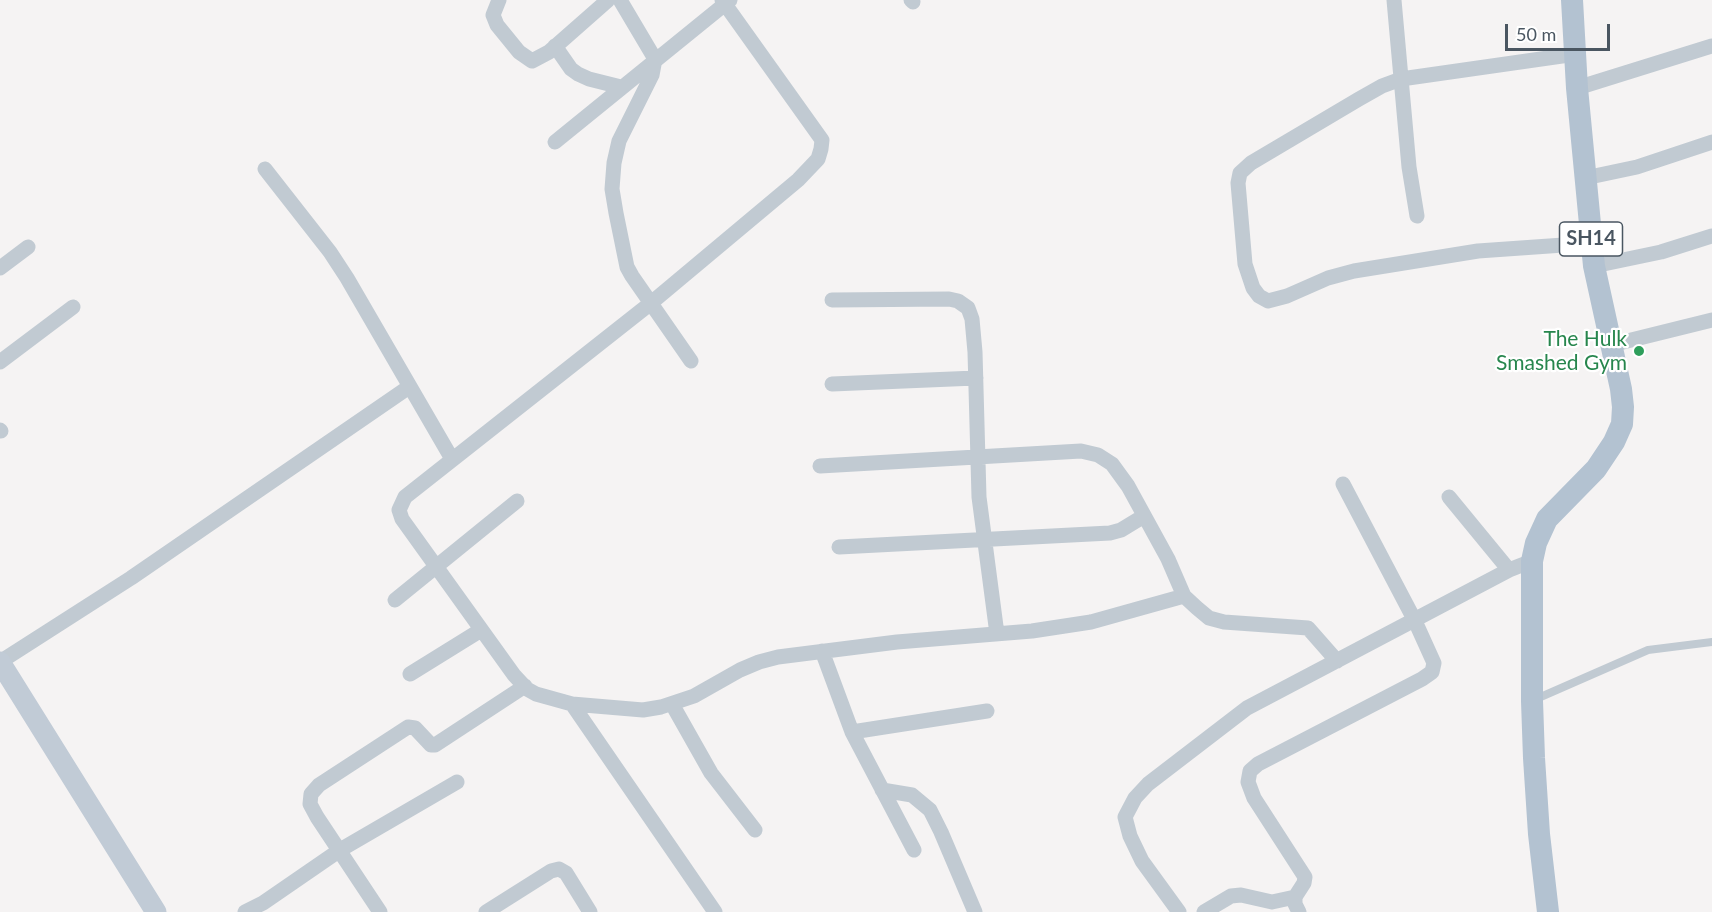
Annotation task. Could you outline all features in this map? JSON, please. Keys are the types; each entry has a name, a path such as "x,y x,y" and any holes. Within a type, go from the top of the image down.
{"main road":[{"name":"SH14","path":"1548,912 1539,834 1532,701 1532,561 1536,543 1547,519 1596,469 1614,442 1622,424 1621,389 1594,266 1577,88 1572,0"}],"street":[{"path":"499,0 493,15 497,25 526,58 532,61 542,57 608,0"},
{"path":"620,0 655,59 652,75 619,141 614,163 612,189 627,267 691,361"},
{"path":"1394,0 1409,167 1417,216"},
{"path":"555,142 725,1 822,140 818,159 798,180 651,303 405,497 399,510 402,519 480,630 525,686 536,694 572,704 643,710 672,704 694,696 759,662 822,651 897,642 1032,631 1091,622 1184,596"},
{"path":"555,46 571,69 578,74 621,87"},
{"path":"1577,88 1712,46"},
{"path":"1576,54 1401,79 1383,86 1325,118 1251,163 1240,173 1238,183 1245,264 1259,297 1268,301 1276,300 1328,278 1354,271 1478,251 1592,243"},
{"path":"1585,178 1637,167 1712,142"},
{"path":"265,169 330,252 347,278 452,459"},
{"path":"1594,266 1661,252 1712,236"},
{"path":"0,268 28,247"},
{"path":"832,300 950,298 968,308 972,319 976,378 980,497 998,634"},
{"path":"0,362 73,308"},
{"path":"1611,345 1712,320"},
{"path":"832,384 976,378"},
{"path":"156,912 0,662 131,578 409,387"},
{"path":"820,466 1081,451 1098,455 1112,464 1128,486 1177,578 1184,596 1209,618 1224,622 1308,628 1337,661"},
{"path":"1204,912 1231,896 1241,895 1272,902 1297,904 1305,883 1305,877 1254,798 1248,782 1250,771 1258,764 1432,672 1434,663 1415,621 1343,484"},
{"path":"1449,497 1509,570"},
{"path":"395,600 517,501"},
{"path":"839,547 1110,533 1144,516"},
{"path":"1179,912 1143,861 1130,836 1125,817 1135,798 1148,784 1247,708 1509,570 1532,561"},
{"path":"410,674 480,630"},
{"path":"822,651 852,732 914,850"},
{"path":"380,912 310,804 311,794 319,785 408,728 416,728 431,744 435,745 525,686"},
{"path":"572,704 714,912"},
{"path":"672,704 711,773 755,830"},
{"path":"852,732 987,711"},
{"path":"245,912 267,907 339,850 457,782"},
{"path":"882,790 912,795 930,810 975,912"},
{"path":"486,912 550,871 559,869 566,873 591,912"}],"lane":[{"path":"1532,701 1648,650 1712,642"}],"place":[{"name":"The Hulk Smashed Gym","path":"1639,351"}]}
